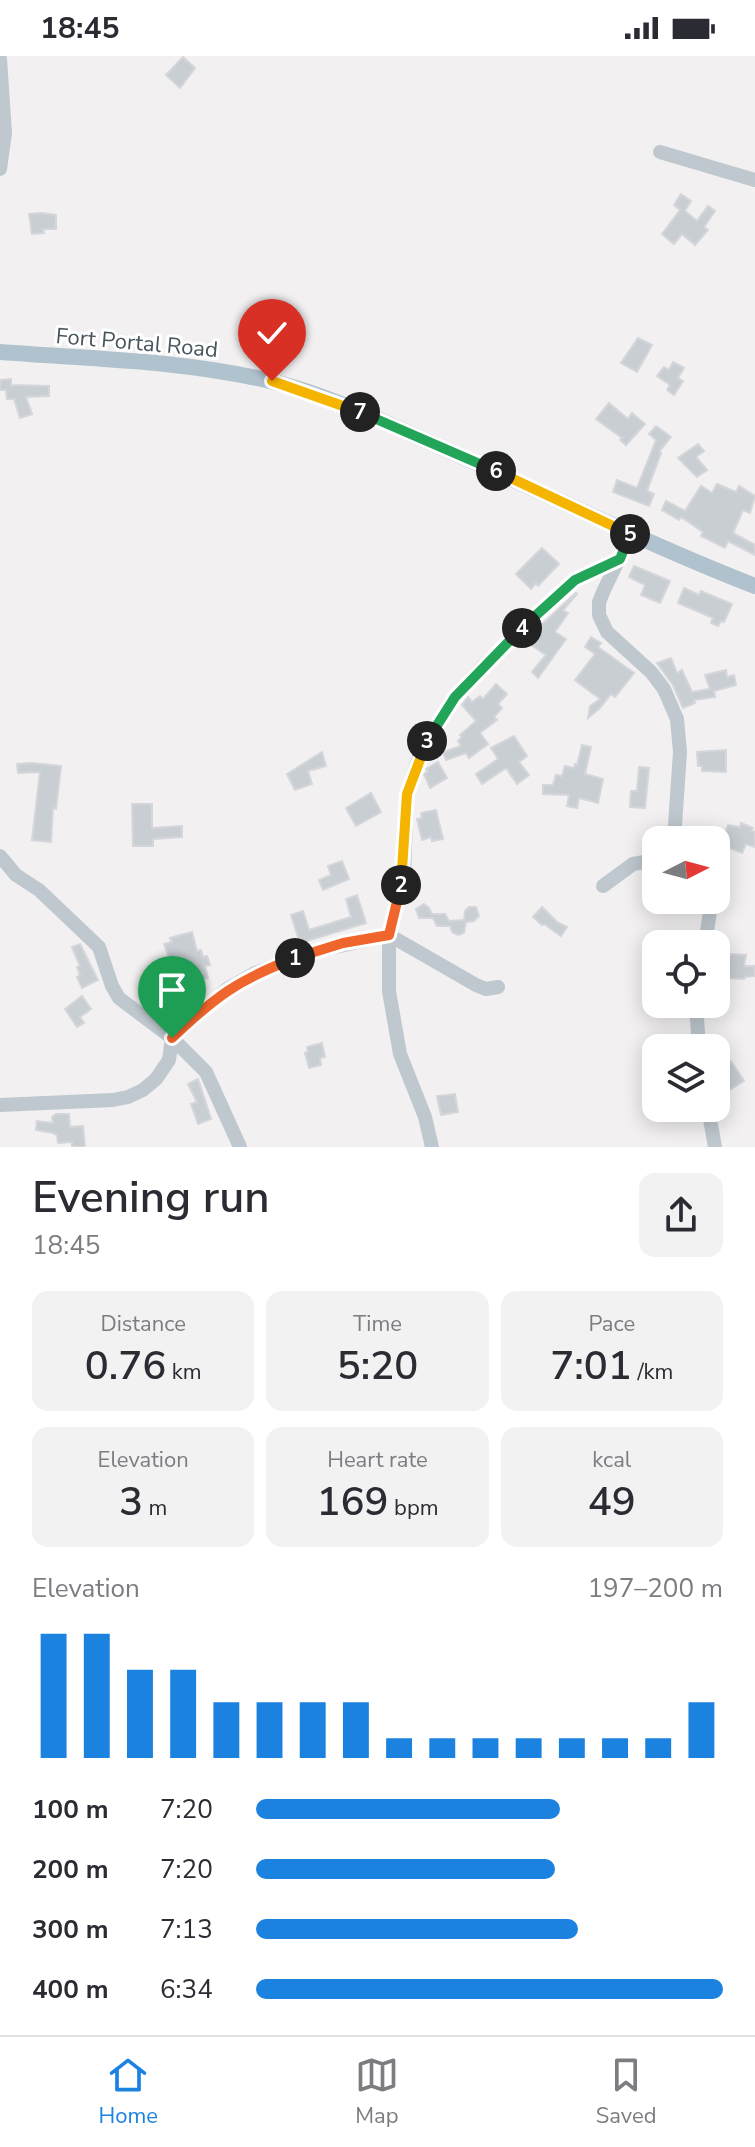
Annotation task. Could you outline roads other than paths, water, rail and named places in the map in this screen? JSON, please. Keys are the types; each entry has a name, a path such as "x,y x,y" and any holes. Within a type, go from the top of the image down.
{"main road":[{"name":"Fort Portal Road","path":"0,352 198,367 272,381 376,419 669,553 755,586"}],"street":[{"path":"0,59 5,133 0,169"},
{"path":"660,152 723,168 755,180"},
{"path":"631,534 599,602 599,615 607,632 651,672 664,689 677,719 680,752 675,826"},
{"path":"432,1147 425,1117 400,1054 393,1023 388,961 389,935 404,875 407,794 422,748 455,697 575,580 620,559"},
{"path":"0,856 16,875 56,905 99,947 119,998 172,1038 206,1072 240,1147"},
{"path":"603,886 633,864 642,862"},
{"path":"0,875 16,875"},
{"path":"0,1105 113,1100 143,1090 156,1079 169,1060 172,1038 227,989 255,973 304,954 389,935 476,985 486,989 498,987"},
{"path":"711,1122 715,1147"}]}
